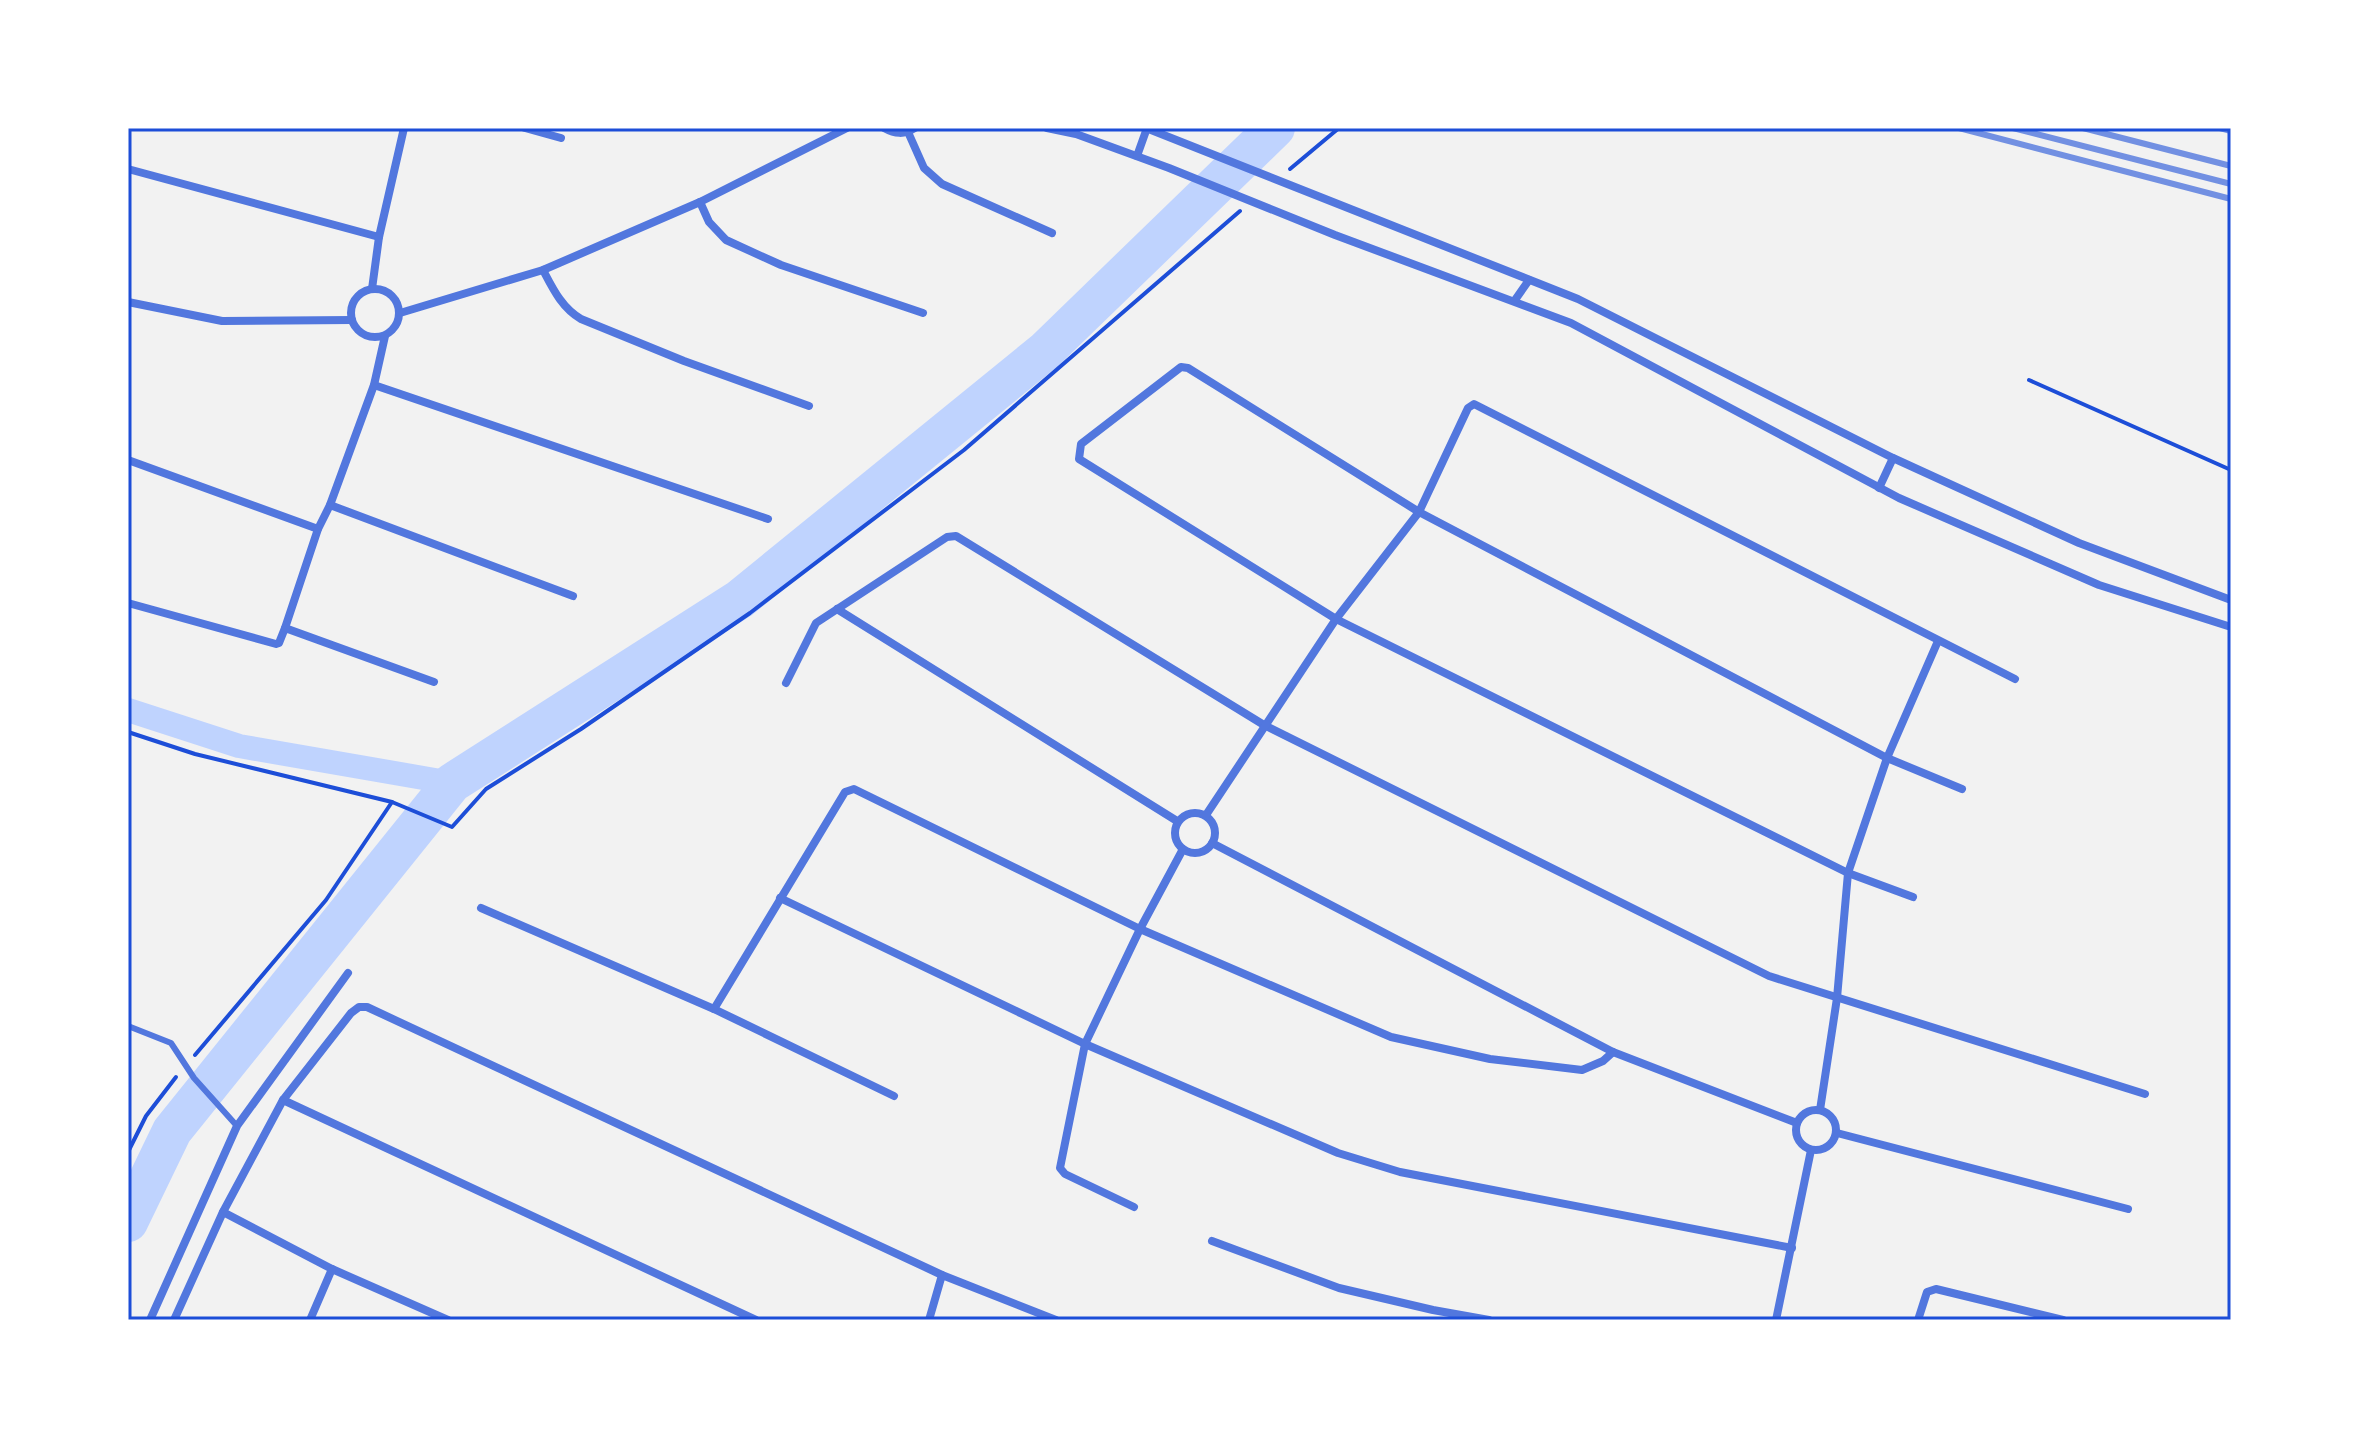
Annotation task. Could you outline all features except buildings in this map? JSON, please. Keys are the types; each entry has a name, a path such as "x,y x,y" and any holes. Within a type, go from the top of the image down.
{"street":[{"path":"372,289 379,237 404,128"},
{"path":"525,128 561,138"},
{"path":"400,313 543,270 700,202 847,128"},
{"path":"884,128 894,133 911,130 924,168 942,184 1052,233"},
{"path":"1047,128 1076,134 1137,156 1335,235 1571,323 1879,488 2099,585 2231,627"},
{"path":"1137,156 1147,128 1578,299 1893,458 2079,543 2231,600"},
{"path":"128,169 379,237"},
{"path":"700,202 709,222 726,240 781,265 923,313"},
{"path":"543,270 553,291 570,313 581,319 684,361 809,406"},
{"path":"1515,300 1529,280"},
{"path":"372,289 386,291 396,300 400,313 396,327 385,336 372,338 359,332 352,320 352,307 359,295 372,289"},
{"path":"128,302 222,321 352,320"},
{"path":"128,603 276,644 280,642 318,529 330,505 374,385 385,336"},
{"path":"1913,897 1848,873 1336,619 1079,459 1081,444 1181,367 1188,368 1419,512 1887,758 1962,789"},
{"path":"374,385 768,519"},
{"path":"1206,815 1336,619 1419,512 1468,408 1474,404 2015,679"},
{"path":"1879,488 1893,458"},
{"path":"128,460 318,529"},
{"path":"330,505 573,596"},
{"path":"786,683 816,623 947,537 956,536 1264,725 1769,976 2145,1094"},
{"path":"837,609 1177,821"},
{"path":"285,628 434,682"},
{"path":"1820,1110 1837,998 1848,873 1887,758 1938,641"},
{"path":"714,1009 845,792 854,789 1140,929 1391,1037 1490,1059 1582,1070 1592,1067 1613,1052"},
{"path":"1177,821 1190,813 1206,815"},
{"path":"1177,821 1175,836 1183,849 1202,851 1212,843 1214,828 1206,815"},
{"path":"1212,843 1613,1052 1797,1123"},
{"path":"1134,1207 1076,1180 1060,1168 1085,1044 1140,929 1183,849"},
{"path":"780,898 1085,1044 1338,1153 1400,1172 1792,1248"},
{"path":"481,908 714,1009 894,1096"},
{"path":"150,1320 237,1126 348,973"},
{"path":"174,1320 223,1212 283,1100 359,1007 367,1007 942,1275 1056,1320"},
{"path":"283,1100 756,1320"},
{"path":"1820,1110 1833,1118 1837,1133 1824,1149 1811,1150 1799,1141 1797,1123 1805,1113 1820,1110"},
{"path":"1837,1133 2128,1209"},
{"path":"1776,1320 1811,1150"},
{"path":"223,1212 332,1269 442,1319"},
{"path":"1212,1241 1339,1288 1489,1320"},
{"path":"310,1320 332,1269"},
{"path":"929,1320 942,1275"},
{"path":"1918,1320 1927,1292 1936,1289 2063,1320"}],"lane":[{"path":"128,1026 171,1043 194,1078 237,1126"}],"path":[{"path":"1285,174 1339,128"},
{"path":"128,732 195,754 392,802 452,827 486,789 581,729 750,613 964,450 1249,203"},
{"path":"2029,380 2231,470"},
{"path":"188,1062 326,900 392,802"},
{"path":"128,1152 146,1116 179,1074"}],"waterway":[{"path":"128,1222 172,1131 452,783 740,599 1045,351 1275,128"},
{"path":"128,710 239,746 452,783"}],"railway":[{"path":"1959,128 2231,199"},
{"path":"2013,128 2231,184"},
{"path":"2083,128 2231,166"},
{"path":"2220,128 2231,131"}]}
